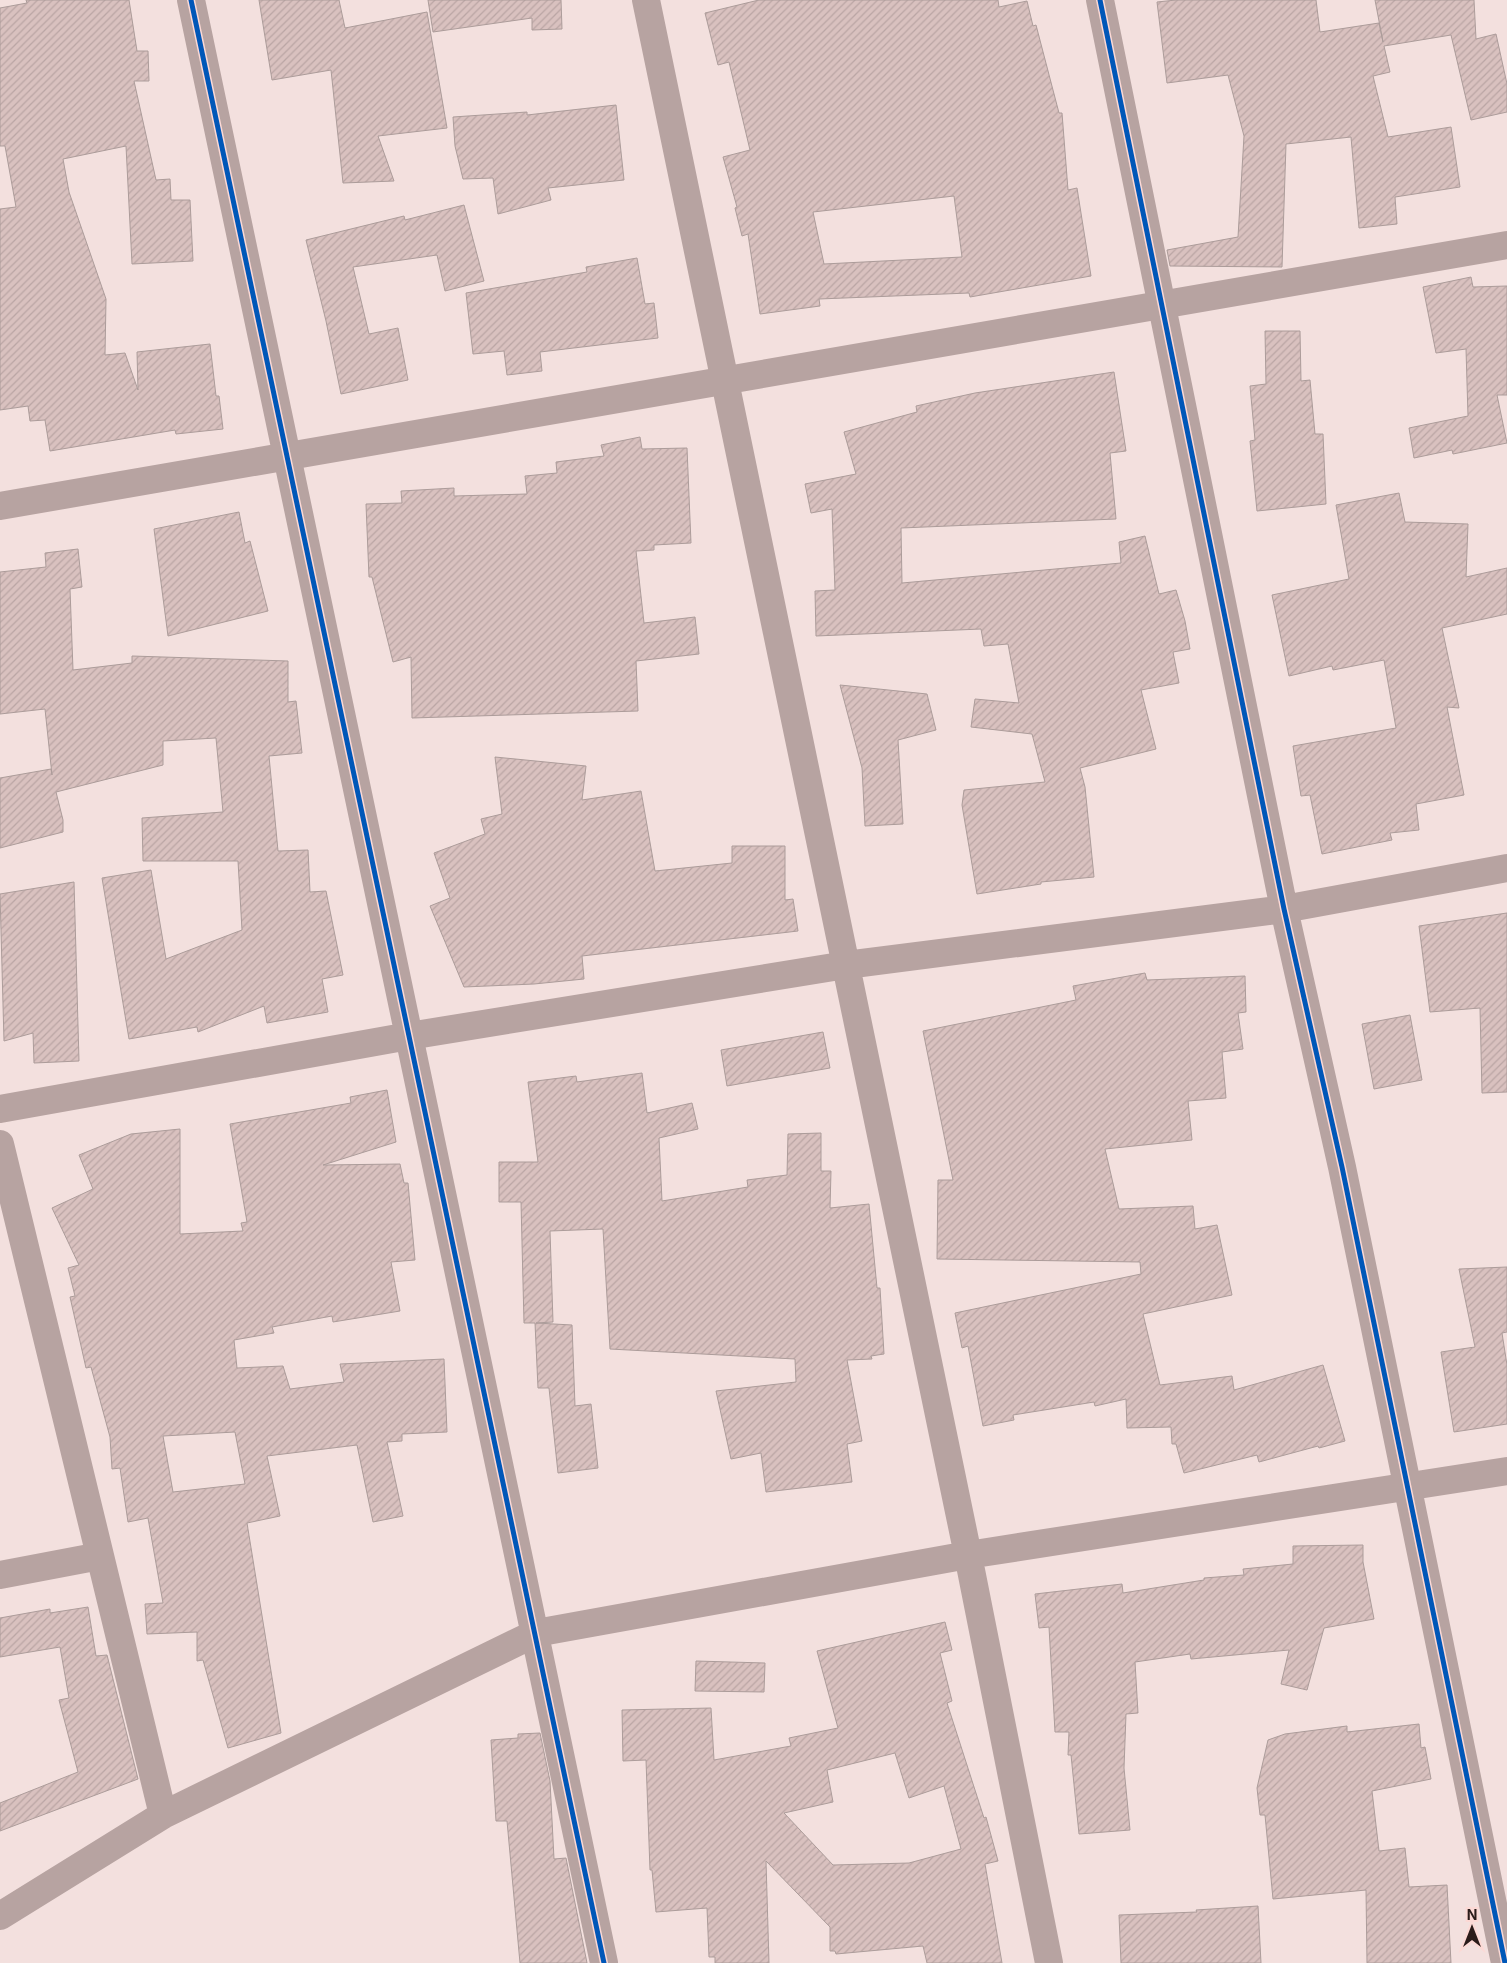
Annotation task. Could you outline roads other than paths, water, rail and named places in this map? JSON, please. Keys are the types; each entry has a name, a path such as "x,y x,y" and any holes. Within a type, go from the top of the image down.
{"street":[{"path":"191,0 604,1963"},
{"path":"646,0 968,1555 1050,1963"},
{"path":"1100,0 1284,909 1342,1167 1505,1963"},
{"path":"0,506 286,455 725,382 1507,244"},
{"path":"0,1109 409,1036 846,965 1284,909 1507,868"},
{"path":"0,1144 163,1815"},
{"path":"0,1916 163,1815 536,1633 968,1555 1507,1471"},
{"path":"0,1575 100,1556"}]}
